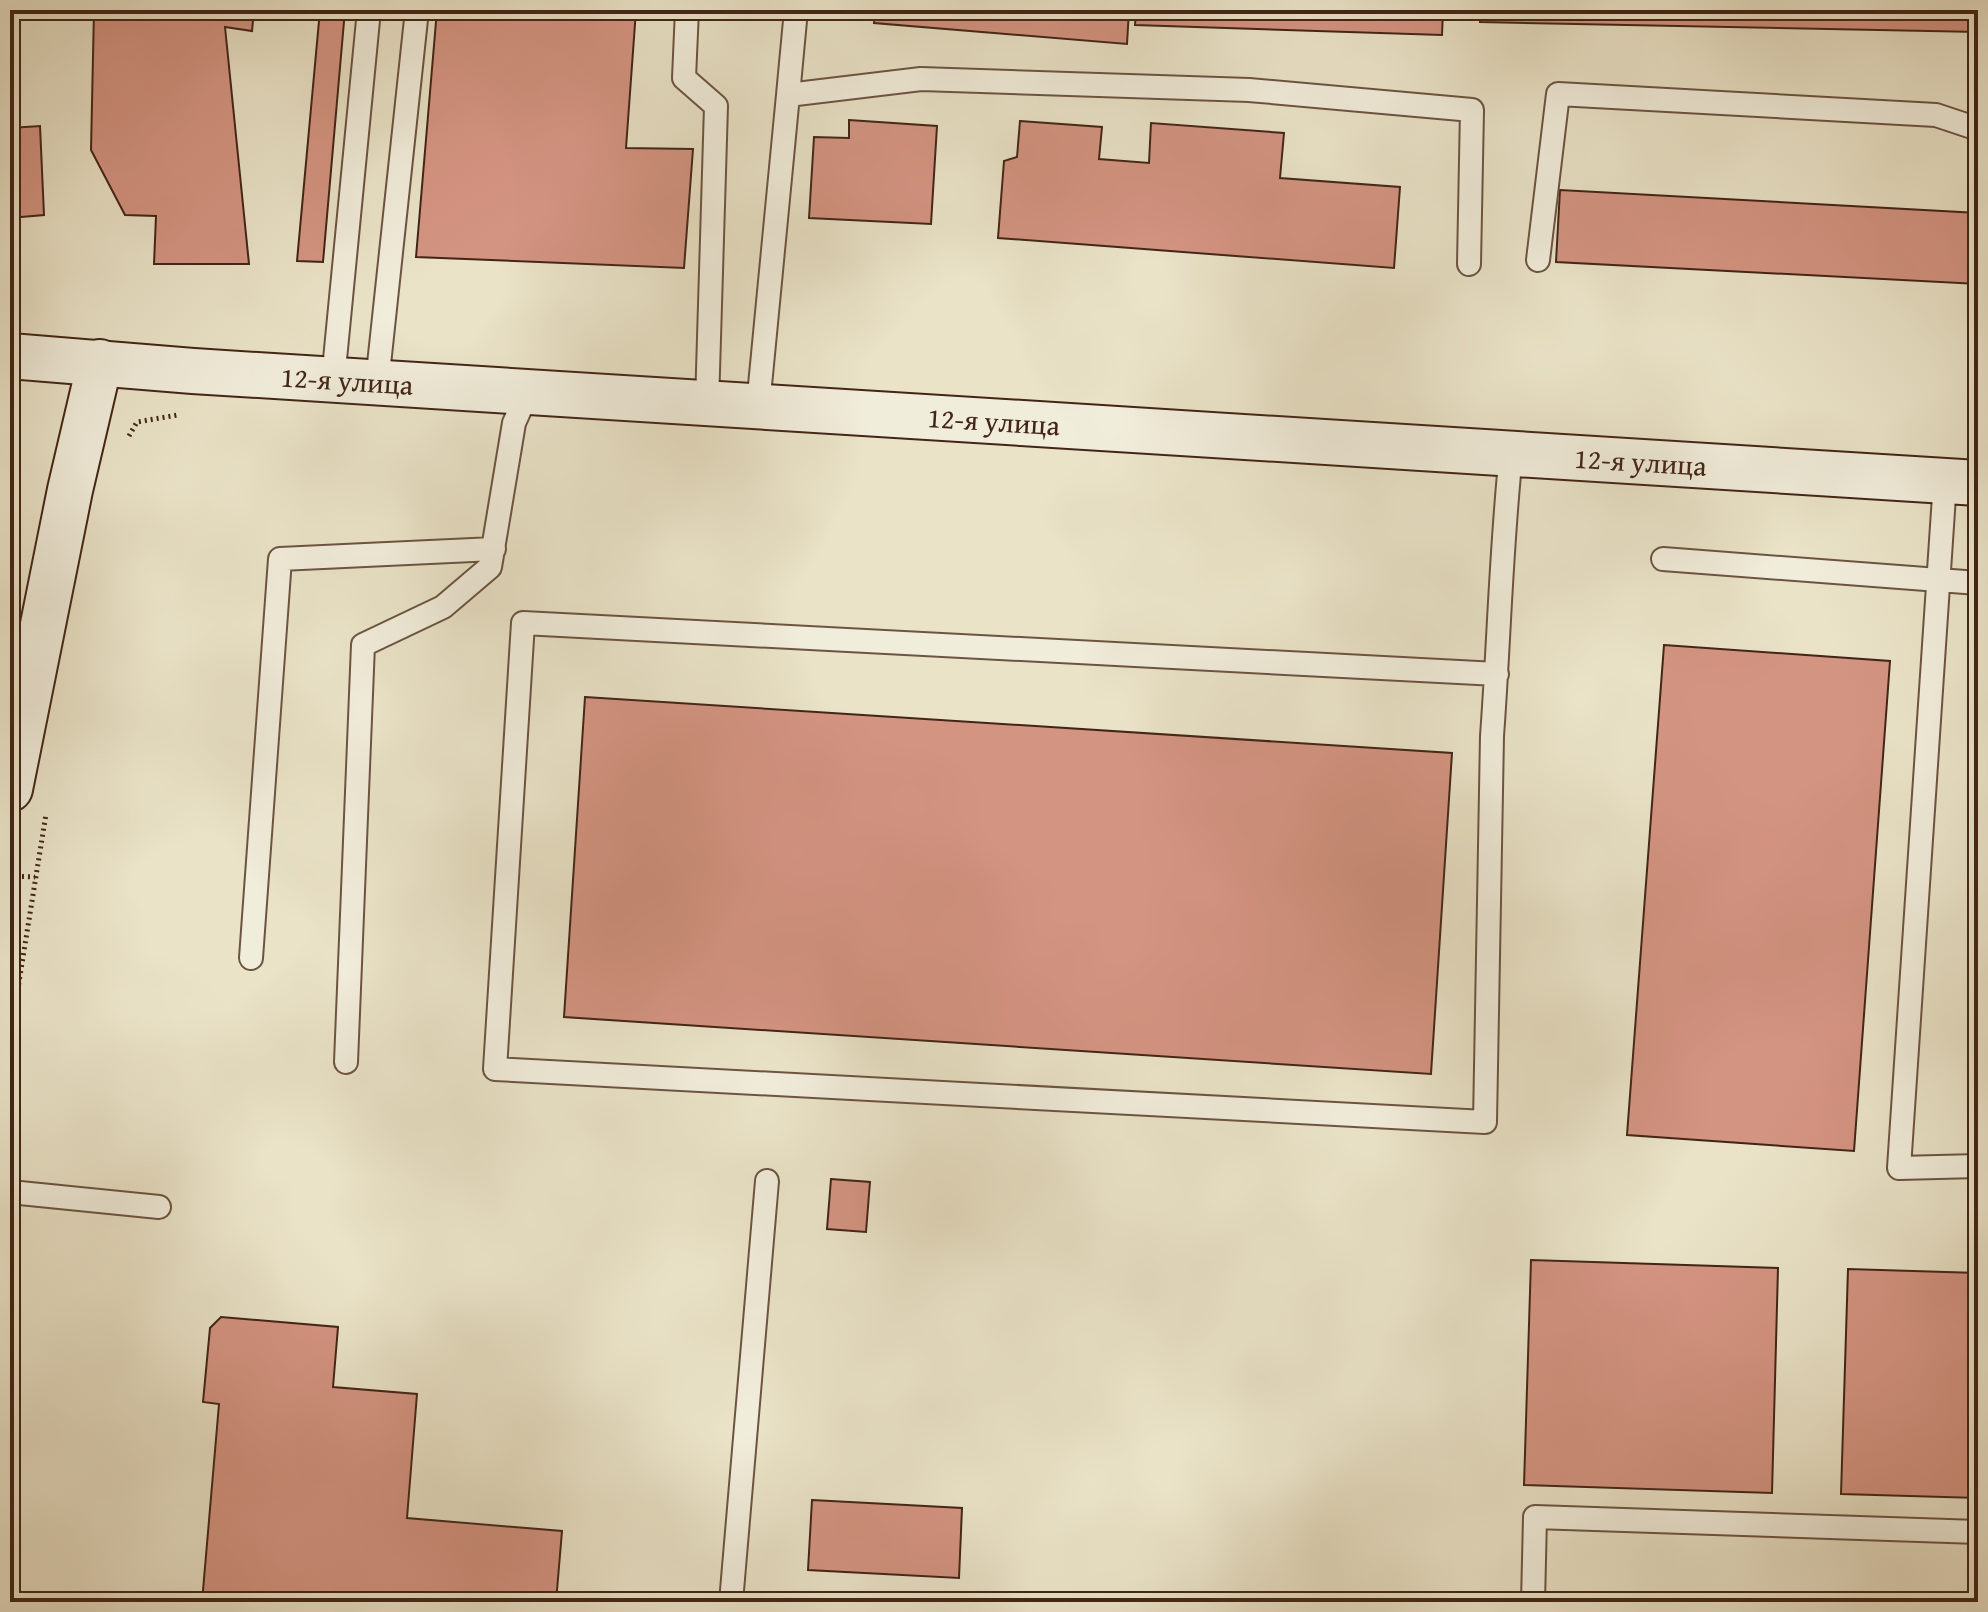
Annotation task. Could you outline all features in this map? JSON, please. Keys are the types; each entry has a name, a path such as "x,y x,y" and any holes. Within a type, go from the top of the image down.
{"main road":[{"name":"12-я улица","path":"10,356 377,383 1961,482"},
{"path":"10,789 70,490 100,362"}],"lane":[{"path":"333,380 369,10"},
{"path":"377,383 417,10"},
{"path":"687,10 684,78 716,106 707,404"},
{"path":"758,406 796,10"},
{"path":"788,95 921,79 1249,90 1472,110 1469,264"},
{"path":"1538,260 1558,94 1936,115 1978,129"},
{"path":"346,1062 363,645 443,607 490,567 514,423 528,392"},
{"path":"1497,674 523,623 495,1069 1485,1122 1492,736 1497,674 1511,454"},
{"path":"1961,482 1937,580 1899,1168 1978,1166"},
{"path":"251,958 280,559 494,549"},
{"path":"1663,559 1978,583"},
{"path":"731,1602 767,1181"},
{"path":"10,1192 159,1207"},
{"path":"1533,1602 1535,1517 1978,1532"}],"path":[{"path":"10,876 35,877"}],"building":[{"path":"94,10 254,10 252,31 225,27 249,264 154,264 156,216 125,215 91,150"},
{"path":"320,10 345,10 323,262 297,261"},
{"path":"437,10 636,10 626,148 693,149 684,268 416,257"},
{"path":"875,10 1129,10 1127,44 874,23"},
{"path":"1136,10 1443,10 1442,35 1135,25"},
{"path":"1480,10 1978,10 1978,32 1480,22"},
{"path":"849,120 937,126 931,224 809,218 814,137 849,138"},
{"path":"1020,121 1102,127 1099,159 1149,163 1151,123 1284,133 1280,178 1400,187 1394,268 998,238 1004,161 1017,157"},
{"path":"40,126 44,215 10,218 10,128"},
{"path":"1560,190 1978,213 1978,284 1556,262"},
{"path":"1664,645 1890,661 1854,1151 1627,1135"},
{"path":"585,697 1452,753 1431,1074 564,1017"},
{"path":"831,1179 870,1182 866,1232 827,1229"},
{"path":"1531,1260 1778,1268 1772,1493 1524,1485"},
{"path":"1848,1269 1978,1273 1978,1498 1841,1494"},
{"path":"221,1317 338,1327 333,1387 417,1394 407,1518 562,1531 556,1602 202,1602 219,1404 203,1402 210,1328"},
{"path":"812,1500 962,1508 959,1578 808,1570"}]}
